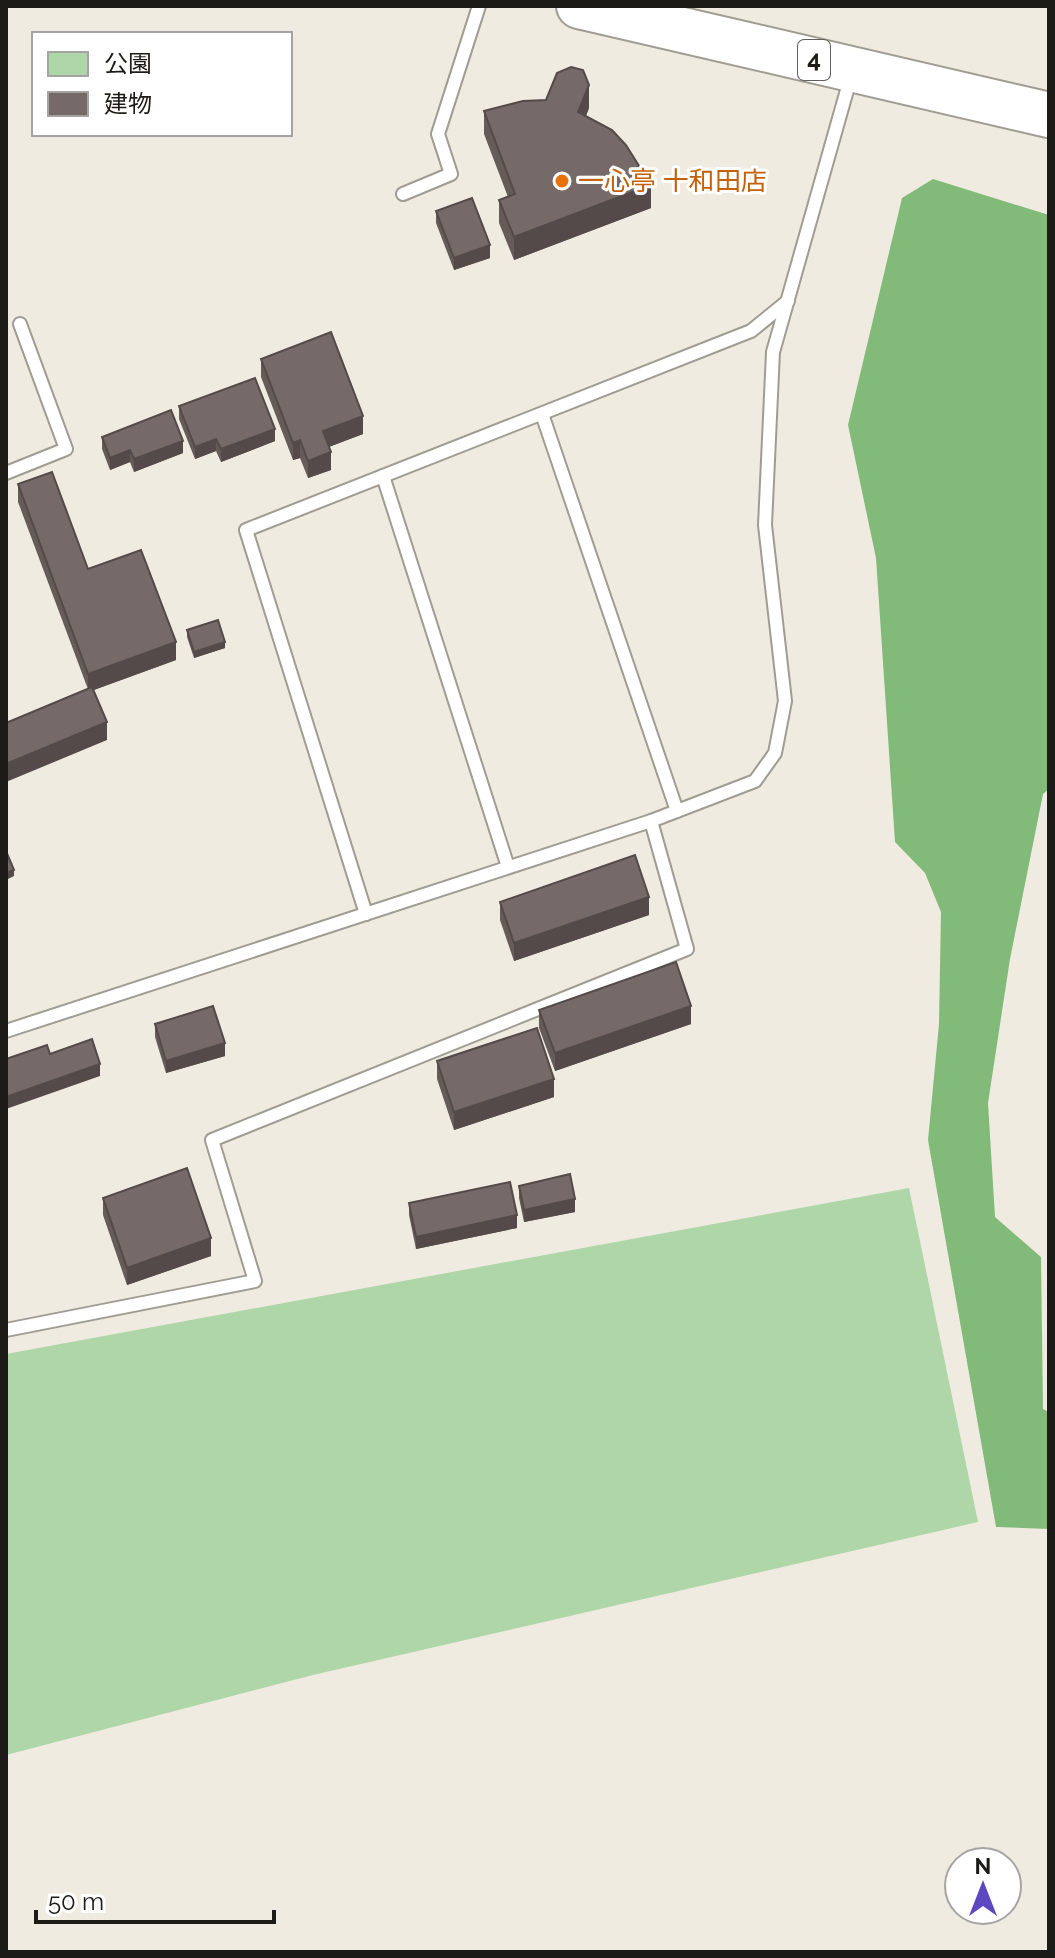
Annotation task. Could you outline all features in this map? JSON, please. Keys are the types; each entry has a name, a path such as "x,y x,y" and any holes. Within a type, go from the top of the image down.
{"highway":[{"name":"4","path":"579,6 1049,115"}],"lane":[{"path":"403,194 451,174 438,134 479,6"},
{"path":"6,1031 651,821 755,781 775,753 785,701 765,525 766,448 773,352 853,69"},
{"path":"366,914 246,530 751,331 788,301"},
{"path":"6,473 66,449 20,324"},
{"path":"542,414 677,811"},
{"path":"383,476 508,867"},
{"path":"6,1330 255,1281 212,1140 687,949 651,821"}],"green space":[{"path":"933,179 1049,215 1049,789 1043,794 1010,959 988,1103 995,1217 1041,1257 1043,1409 1049,1412 1049,1529 996,1527 928,1140 939,1024 941,912 925,873 895,842 876,558 848,425 902,198"},
{"path":"909,1188 978,1522 313,1675 6,1755 6,1354"}],"building":[{"path":"571,67 583,70 589,85 578,112 612,130 626,145 651,185 514,237 499,200 515,194 484,111 523,101 546,100 557,73"},
{"path":"472,198 490,245 454,258 436,211"},
{"path":"331,332 363,416 323,431 331,452 308,461 300,440 293,443 261,359"},
{"path":"255,378 275,429 221,449 216,439 195,447 179,406"},
{"path":"171,410 183,441 134,459 130,450 110,458 102,437"},
{"path":"52,472 88,569 141,550 176,642 88,674 18,484"},
{"path":"218,620 225,642 194,652 187,630"},
{"path":"92,687 107,722 6,764 6,723"},
{"path":"6,851 14,870 6,873"},
{"path":"635,855 649,897 514,943 500,902"},
{"path":"676,962 691,1006 555,1053 539,1010"},
{"path":"213,1006 225,1043 166,1061 155,1024"},
{"path":"537,1028 554,1079 454,1112 437,1061"},
{"path":"92,1039 100,1064 6,1097 6,1059 47,1045 50,1054"},
{"path":"187,1168 211,1238 127,1268 103,1198"},
{"path":"570,1174 575,1199 524,1210 519,1186"},
{"path":"510,1182 517,1215 416,1237 409,1203"}],"place":[{"name":"一心亭 十和田店","path":"562,181"}]}
